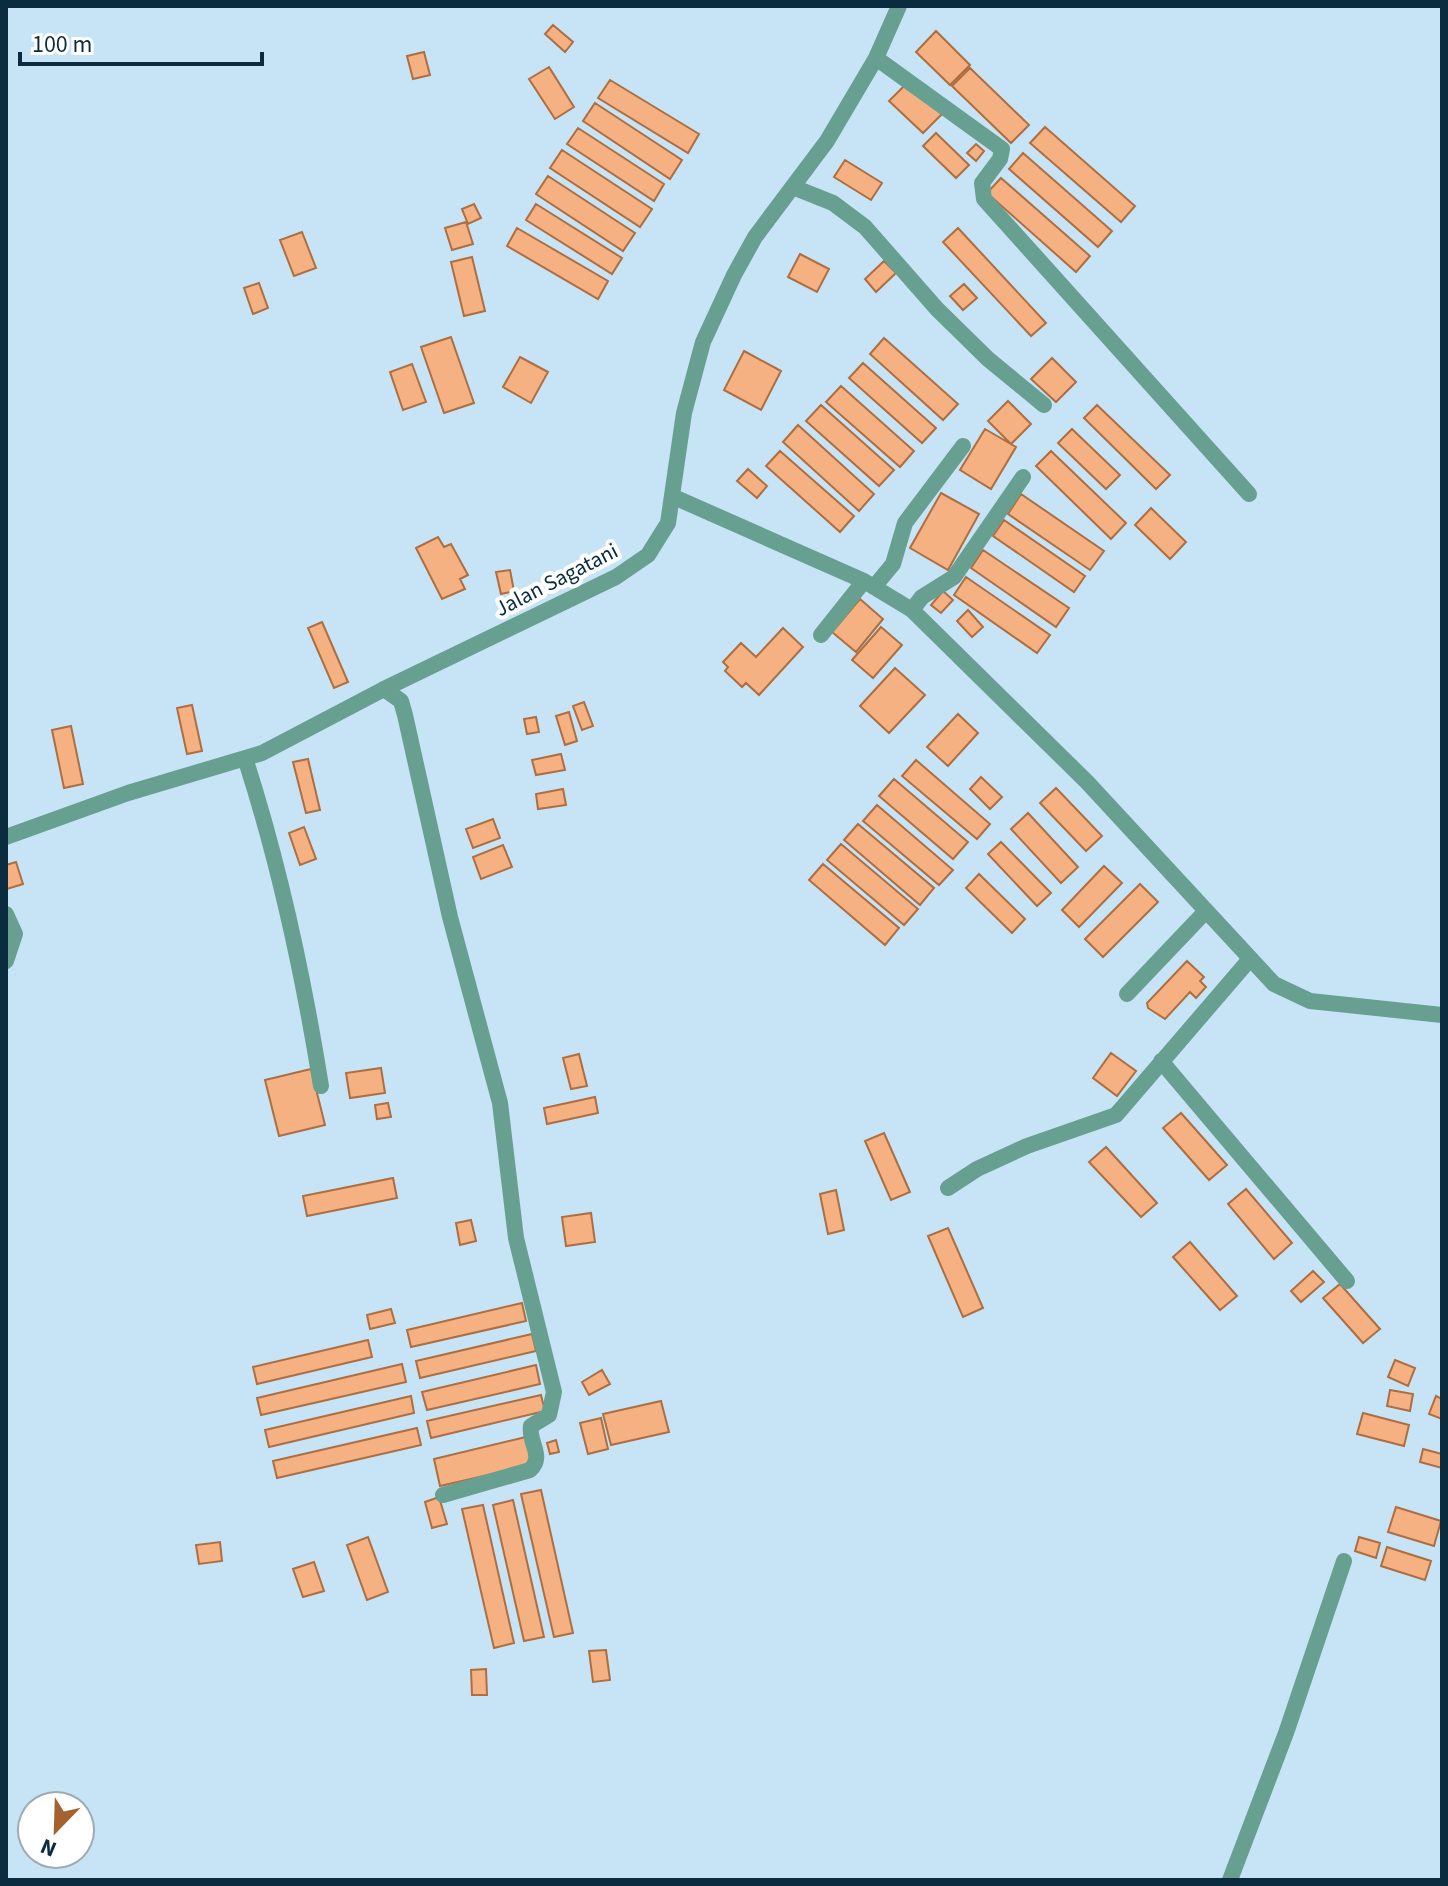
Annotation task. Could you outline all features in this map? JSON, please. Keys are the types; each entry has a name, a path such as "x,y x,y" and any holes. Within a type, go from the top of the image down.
{"street":[{"name":"Jalan Sagatani","path":"6,837 128,793 273,748 384,689 616,577 648,555 668,523 684,413 703,342 755,237 827,141 876,58 899,6"},
{"path":"876,58 1002,149 1000,159 982,183 984,199 1249,494"},
{"path":"793,187 833,203 865,227 937,309 988,359 1044,405"},
{"path":"821,635 869,584 893,564 905,523 963,446"},
{"path":"912,610 922,597 954,577 1023,477"},
{"path":"674,497 869,584 912,610 1087,782 1274,984 1310,1001 1442,1015"},
{"path":"384,689 401,701 405,715 450,917 500,1103 516,1238 554,1392 549,1415 531,1426 537,1464 530,1470 443,1495"},
{"path":"245,758 274,849 306,990 321,1086"},
{"path":"1127,994 1205,912"},
{"path":"6,914 15,934 6,961"},
{"path":"948,1188 977,1169 1027,1146 1116,1115 1250,959"},
{"path":"1161,1061 1347,1281"},
{"path":"1230,1880 1286,1733 1344,1561"}],"building":[{"path":"553,25 573,42 565,52 545,34"},
{"path":"936,31 970,65 950,85 916,52"},
{"path":"424,52 430,75 413,79 407,56"},
{"path":"549,67 574,107 555,119 529,79"},
{"path":"970,68 1029,125 1011,143 952,86"},
{"path":"610,80 699,134 688,153 598,98"},
{"path":"907,83 943,113 923,133 889,101"},
{"path":"595,103 682,160 670,179 583,121"},
{"path":"1045,127 1135,206 1121,222 1030,143"},
{"path":"578,128 664,184 654,201 567,144"},
{"path":"936,133 969,165 956,178 923,146"},
{"path":"976,144 984,151 976,161 967,153"},
{"path":"562,150 652,209 640,227 550,168"},
{"path":"1023,153 1112,231 1098,247 1009,169"},
{"path":"845,160 882,183 871,200 834,177"},
{"path":"548,176 635,233 623,251 536,194"},
{"path":"1001,178 1090,256 1076,272 987,193"},
{"path":"474,204 481,218 468,224 462,209"},
{"path":"536,204 622,258 612,274 526,220"},
{"path":"466,222 473,244 452,250 445,228"},
{"path":"517,228 608,281 598,299 507,246"},
{"path":"958,228 1046,323 1031,336 943,242"},
{"path":"302,232 316,268 294,276 280,240"},
{"path":"800,254 829,269 817,292 788,277"},
{"path":"472,257 485,311 464,316 451,262"},
{"path":"884,261 896,273 876,292 865,279"},
{"path":"259,283 268,308 253,314 244,288"},
{"path":"964,284 977,298 963,310 950,296"},
{"path":"451,337 474,403 444,413 421,347"},
{"path":"884,338 958,404 943,420 870,354"},
{"path":"744,351 781,371 761,410 724,390"},
{"path":"520,357 548,372 531,403 503,387"},
{"path":"1052,358 1076,382 1056,402 1031,379"},
{"path":"863,363 936,428 922,443 849,378"},
{"path":"412,364 426,402 403,410 390,372"},
{"path":"841,386 914,451 900,467 826,402"},
{"path":"1008,401 1031,424 1011,444 988,421"},
{"path":"821,405 894,470 879,486 806,421"},
{"path":"1097,405 1170,475 1156,489 1084,418"},
{"path":"798,425 874,494 859,511 783,442"},
{"path":"985,429 1016,447 991,489 960,470"},
{"path":"1072,429 1120,475 1106,489 1058,443"},
{"path":"780,451 854,516 840,532 766,466"},
{"path":"1051,451 1126,523 1111,539 1036,466"},
{"path":"748,469 767,486 757,498 737,481"},
{"path":"941,493 979,514 948,570 910,548"},
{"path":"1021,494 1104,551 1090,570 1008,514"},
{"path":"1151,508 1186,542 1170,559 1135,525"},
{"path":"1004,520 1085,576 1074,592 993,536"},
{"path":"438,537 444,547 451,544 468,575 460,579 465,589 442,599 416,548"},
{"path":"983,550 1069,608 1056,627 971,568"},
{"path":"510,570 514,591 501,594 496,572"},
{"path":"966,577 1050,635 1037,653 954,595"},
{"path":"943,591 953,600 941,613 931,605"},
{"path":"860,599 883,619 856,652 832,632"},
{"path":"968,610 983,627 972,637 957,621"},
{"path":"322,622 348,682 334,688 308,628"},
{"path":"881,627 902,645 873,678 852,660"},
{"path":"783,628 803,647 759,695 746,683 742,687 725,671 728,667 723,662 741,643 756,657"},
{"path":"895,668 925,695 889,733 860,706"},
{"path":"584,702 593,726 582,730 573,706"},
{"path":"192,705 202,751 187,754 177,708"},
{"path":"569,712 577,741 565,745 556,716"},
{"path":"958,714 978,733 948,766 927,747"},
{"path":"536,717 539,732 527,734 524,719"},
{"path":"71,726 83,784 64,788 52,730"},
{"path":"561,754 565,770 536,775 532,760"},
{"path":"308,759 320,810 306,813 293,762"},
{"path":"916,760 990,824 977,839 902,776"},
{"path":"981,777 1002,797 990,809 970,789"},
{"path":"894,779 968,842 953,859 879,796"},
{"path":"1056,788 1102,836 1086,851 1040,803"},
{"path":"563,789 566,805 538,809 536,794"},
{"path":"877,805 953,870 939,885 863,821"},
{"path":"1028,813 1078,867 1061,883 1011,829"},
{"path":"493,819 500,838 473,848 466,829"},
{"path":"858,824 934,888 920,905 844,840"},
{"path":"304,827 316,859 300,865 289,833"},
{"path":"1001,842 1051,893 1037,906 988,854"},
{"path":"841,844 918,909 904,925 827,860"},
{"path":"503,845 512,867 481,879 473,857"},
{"path":"16,862 23,884 7,889 6,865"},
{"path":"823,864 899,928 885,945 809,880"},
{"path":"1104,866 1122,883 1079,927 1062,910"},
{"path":"979,874 1025,919 1012,933 966,888"},
{"path":"1140,884 1158,902 1103,957 1085,939"},
{"path":"1187,961 1204,977 1200,981 1206,987 1196,998 1190,992 1165,1019 1148,1008 1147,1003"},
{"path":"1111,1053 1136,1071 1117,1096 1093,1078"},
{"path":"579,1054 587,1086 571,1089 563,1058"},
{"path":"381,1068 385,1093 350,1098 346,1073"},
{"path":"311,1069 325,1125 279,1136 265,1080"},
{"path":"595,1097 598,1113 547,1124 544,1108"},
{"path":"388,1103 391,1117 377,1119 375,1105"},
{"path":"1181,1113 1227,1165 1209,1180 1163,1128"},
{"path":"884,1133 910,1192 891,1200 865,1141"},
{"path":"1106,1147 1157,1203 1141,1217 1089,1162"},
{"path":"393,1178 397,1198 307,1216 303,1196"},
{"path":"1246,1189 1292,1243 1274,1259 1228,1204"},
{"path":"836,1190 844,1230 828,1234 820,1194"},
{"path":"591,1213 595,1242 566,1246 562,1217"},
{"path":"471,1220 476,1241 460,1245 456,1223"},
{"path":"948,1228 983,1308 963,1317 928,1236"},
{"path":"1190,1242 1237,1296 1220,1310 1173,1257"},
{"path":"1313,1271 1324,1282 1301,1302 1291,1291"},
{"path":"1340,1284 1380,1329 1363,1343 1323,1298"},
{"path":"522,1303 526,1321 411,1347 407,1330"},
{"path":"391,1309 395,1323 370,1329 367,1315"},
{"path":"532,1334 536,1351 420,1378 416,1361"},
{"path":"368,1340 372,1357 257,1384 253,1367"},
{"path":"1395,1360 1415,1368 1408,1386 1388,1377"},
{"path":"402,1364 406,1382 261,1415 257,1398"},
{"path":"536,1365 540,1384 427,1410 422,1392"},
{"path":"602,1370 610,1384 589,1395 582,1382"},
{"path":"1390,1390 1413,1394 1410,1411 1387,1406"},
{"path":"541,1395 545,1411 431,1438 427,1421"},
{"path":"411,1396 414,1413 269,1447 265,1430"},
{"path":"1436,1396 1442,1399 1442,1419 1429,1414"},
{"path":"661,1401 669,1432 611,1445 603,1414"},
{"path":"1363,1413 1409,1425 1404,1446 1357,1434"},
{"path":"601,1418 608,1449 588,1454 580,1423"},
{"path":"417,1428 421,1445 277,1478 273,1461"},
{"path":"526,1437 532,1465 440,1486 434,1459"},
{"path":"556,1440 559,1452 550,1454 547,1443"},
{"path":"1423,1449 1442,1454 1442,1468 1420,1462"},
{"path":"541,1490 573,1633 554,1637 521,1494"},
{"path":"439,1497 447,1524 432,1528 425,1502"},
{"path":"513,1500 544,1637 524,1641 493,1505"},
{"path":"483,1505 514,1643 494,1648 462,1509"},
{"path":"1396,1507 1441,1521 1434,1546 1388,1532"},
{"path":"368,1537 388,1592 367,1600 347,1545"},
{"path":"1359,1537 1380,1543 1376,1558 1355,1551"},
{"path":"220,1542 222,1561 199,1564 196,1545"},
{"path":"1387,1547 1431,1561 1425,1580 1381,1566"},
{"path":"314,1562 324,1591 303,1597 293,1569"},
{"path":"606,1650 610,1680 593,1682 589,1651"},
{"path":"486,1669 487,1695 472,1695 471,1670"}]}
